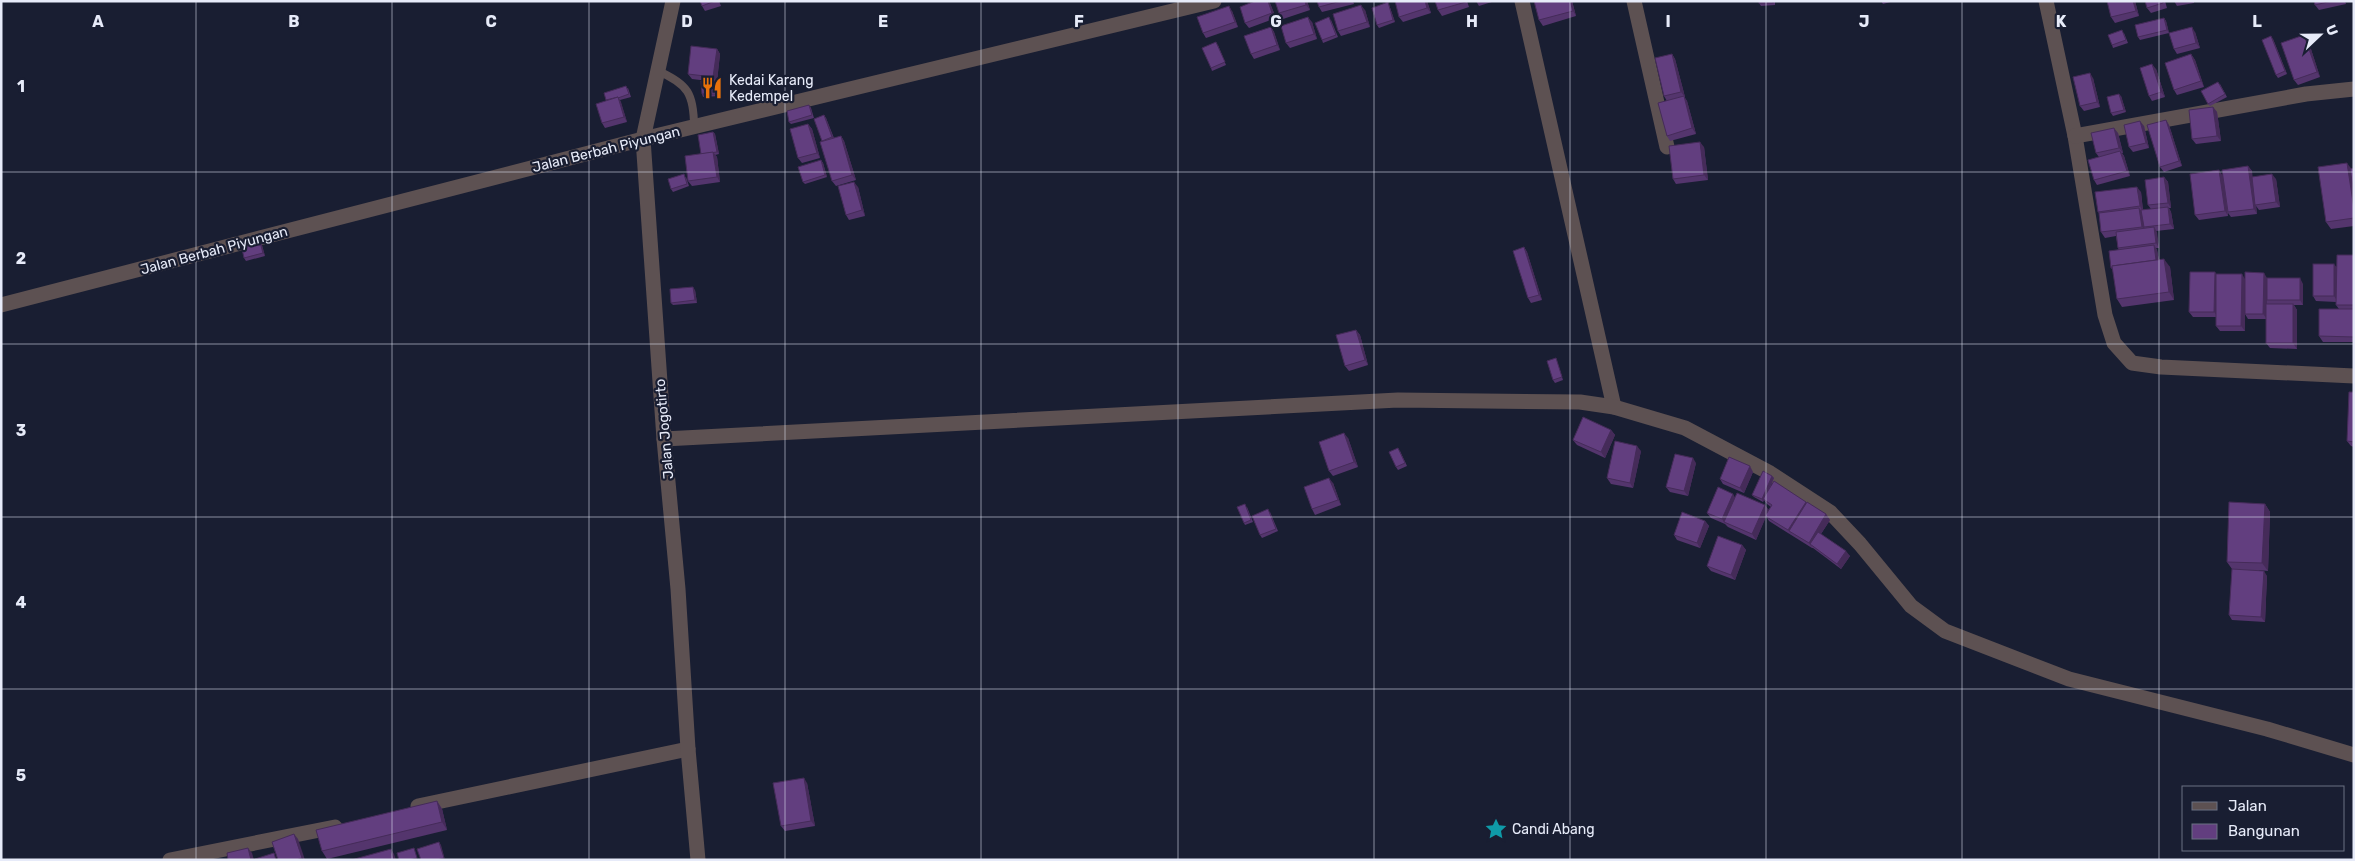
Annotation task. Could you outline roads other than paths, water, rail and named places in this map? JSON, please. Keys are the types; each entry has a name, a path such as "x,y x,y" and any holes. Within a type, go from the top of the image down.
{"street":[{"name":"Jalan Jogotirto","path":"673,1 643,139 664,439 678,589 688,749 698,860"},
{"name":"Jalan Berbah Piyungan","path":"1,306 643,139 1214,1"},
{"path":"1522,1 1614,406"},
{"path":"1634,1 1667,147"},
{"path":"2046,1 2075,136 2105,315 2114,343 2132,363 2161,367 2354,376"},
{"path":"2075,136 2306,94 2354,89"},
{"path":"664,439 1398,400 1580,402 1614,406 1685,428 1770,473 1830,512 1860,544 1911,606 1945,631 2069,679 2267,729 2354,754"},
{"path":"401,810 688,749"},
{"path":"170,860 310,833 346,824"}],"lane":[{"path":"658,71 674,77 688,90 694,107 694,127"}],"place":[{"name":"Kedai Karang Kedempel","path":"712,88"},
{"name":"Candi Abang","path":"1496,829"}]}
